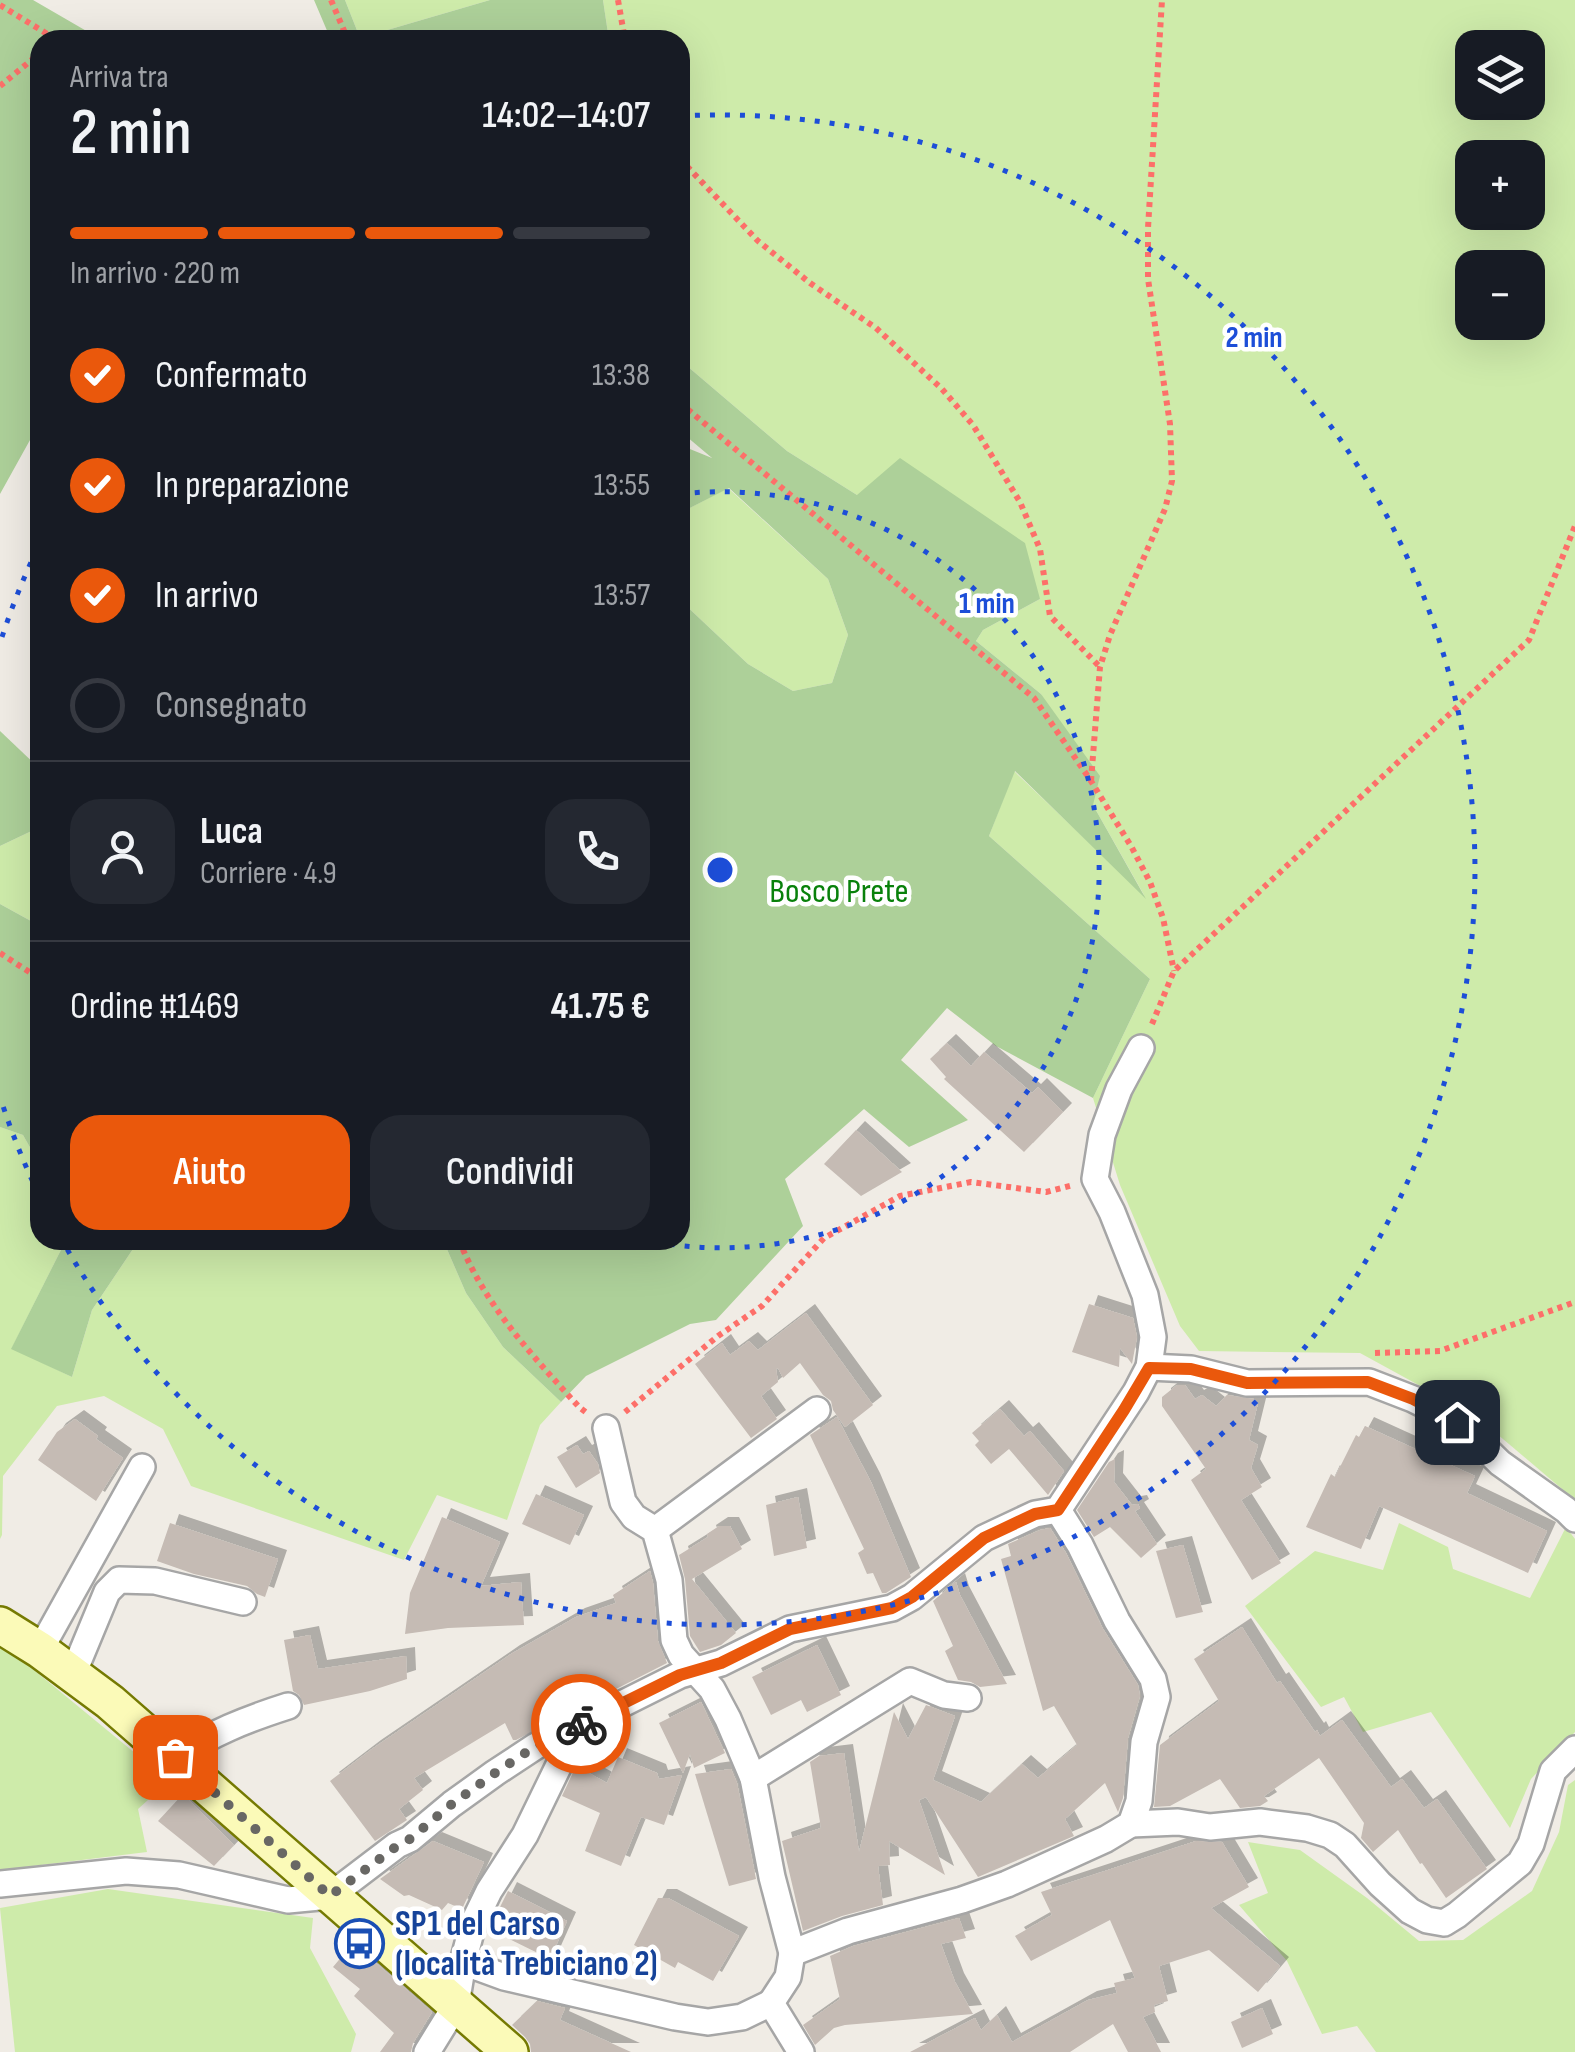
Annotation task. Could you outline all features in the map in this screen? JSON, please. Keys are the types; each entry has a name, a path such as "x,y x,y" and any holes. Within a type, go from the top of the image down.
{"main road":[{"path":"0,1625 73,1674 175,1757 510,2052"}],"street":[{"path":"0,1884 126,1870 180,1875 288,1900 330,1896 536,1746 695,1669 721,1663 790,1629 892,1608 912,1597 984,1538 1035,1514 1058,1510 1149,1368 1153,1337 1145,1295 1094,1178 1102,1135 1119,1089 1141,1048"},
{"path":"1149,1368 1191,1369 1247,1383 1368,1382 1457,1422 1500,1463 1575,1519"},
{"path":"656,1530 817,1410"},
{"path":"463,1962 504,1977 674,2018 708,2022 742,2018 771,2003 788,1976 792,1954 772,1878 753,1778 712,1688 681,1655 674,1640 670,1580 656,1530 634,1518 623,1502 606,1428"},
{"path":"40,1650 142,1467"},
{"path":"1058,1510 1153,1679 1158,1697 1144,1742 1139,1801 1131,1824"},
{"path":"73,1674 107,1592 119,1580 155,1582 243,1602"},
{"path":"753,1778 910,1681 944,1695 968,1698"},
{"path":"175,1757 242,1720 288,1706"},
{"path":"427,2052 456,2006 473,1924 525,1835 578,1726"},
{"path":"792,1954 848,1931 1007,1884 1131,1824 1178,1822 1210,1827 1260,1822 1307,1828 1346,1845 1410,1911 1427,1920 1444,1922 1520,1863 1531,1844 1553,1772 1575,1749"},
{"path":"771,2003 801,2052"}],"path":[{"path":"332,0 344,30"},
{"path":"618,0 623,30"},
{"path":"1091,781 1100,667 1165,509 1172,481 1170,424 1148,279 1162,0"},
{"path":"0,6 40,30"},
{"path":"0,86 30,62"},
{"path":"690,171 758,242 876,328 973,424 1020,502 1040,549 1050,616 1100,667"},
{"path":"690,410 1034,698 1091,781 1150,882 1163,918 1174,971"},
{"path":"1141,1048 1174,971 1529,640 1575,526"},
{"path":"0,952 30,972"},
{"path":"463,1250 490,1302 514,1335 579,1407 606,1428 718,1336 762,1306 824,1238 900,1196 971,1182 1046,1192 1094,1178"},
{"path":"1360,1353 1440,1350 1575,1302"}],"green space":[{"path":"0,0 33,0 85,30 30,30 30,440 0,494"},
{"path":"314,0 345,0 357,30 327,30"},
{"path":"345,0 490,0 387,30 357,30"},
{"path":"490,0 603,0 608,30 387,30"},
{"path":"603,0 1575,0 1575,1500 1477,1417 1360,1353 1199,1351 1180,1326 1120,1185 1093,1098 1150,979 989,836 1014,771 1144,895 1093,805 1041,694 976,641 983,630 1040,599 787,451 690,369 690,30 608,30"},
{"name":"Bosco Prete","path":"690,369 787,451 857,495 900,458 1025,543 1040,599 983,630 976,641 1041,694 1100,776 1093,805 1146,899 1015,771 989,836 1150,979 1093,1098 996,1046 947,1008 901,1060 968,1120 909,1147 864,1109 785,1179 803,1226 716,1320 690,1324 586,1376 561,1402 503,1347 466,1293 447,1250 690,1250 690,609 748,664 793,691 832,683 848,635 828,579 729,488 690,508 690,449 712,458 690,439"},
{"path":"728,488 828,579 848,635 832,683 793,691 748,664 690,609 690,508"},
{"path":"0,731 30,760 30,832 0,846"},
{"path":"30,832 30,920 0,904 0,846"},
{"path":"0,904 30,920 30,1147 23,1135 0,1127"},
{"path":"0,1127 23,1135 30,1147 30,1250 61,1250 12,1348 72,1377 92,1310 132,1250 447,1250 466,1293 503,1347 561,1402 540,1425 507,1520 437,1495 404,1560 191,1486 163,1429 104,1396 57,1406 3,1476 0,1539"},
{"path":"61,1250 132,1250 92,1310 72,1377 11,1349"},
{"path":"1399,1523 1448,1547 1453,1569 1530,1598 1566,1527 1575,1539 1575,1732 1531,1779 1510,1828 1431,1712 1363,1732 1344,1697 1321,1707 1245,1606 1315,1551 1383,1570"},
{"path":"0,1647 29,1666 169,1781 138,1809 147,1852 0,1870"},
{"path":"1575,1780 1575,2052 1376,2052 1357,2026 1322,2034 1287,1961 1239,1905 1268,1893 1248,1842 1300,1850 1419,1941 1463,1940 1532,1891 1559,1832 1568,1785"},
{"path":"108,1889 313,1918 310,1948 356,2034 351,2052 15,2052 0,1908"}],"building":[{"path":"947,1043 971,1066 984,1052 1032,1093 1038,1087 1063,1112 1024,1152 944,1079 930,1059"},
{"path":"856,1130 902,1172 861,1196 824,1164"},
{"path":"1089,1304 1133,1318 1137,1337 1132,1364 1120,1348 1119,1367 1072,1352"},
{"path":"806,1313 873,1405 845,1427 831,1401 800,1363 783,1378 778,1368 778,1382 761,1396 777,1419 751,1438 695,1364 722,1343 730,1355 749,1341 758,1350"},
{"path":"1177,1385 1185,1385 1195,1399 1202,1395 1216,1406 1227,1395 1258,1403 1249,1440 1258,1445 1251,1468 1262,1487 1241,1500 1281,1563 1252,1580 1191,1480 1206,1469 1162,1406 1162,1397"},
{"path":"1000,1409 1024,1436 1030,1431 1064,1471 1048,1495 1009,1449 991,1464 975,1445 979,1441 972,1433"},
{"path":"837,1417 871,1482 911,1577 886,1593 882,1593 873,1573 867,1574 858,1553 864,1549 810,1435"},
{"path":"75,1419 123,1458 96,1501 38,1460 57,1432"},
{"path":"1365,1426 1475,1476 1467,1493 1547,1531 1528,1573 1379,1506 1361,1549 1306,1527 1331,1474 1335,1477 1356,1435 1359,1437"},
{"path":"577,1445 583,1454 589,1451 600,1473 576,1488 557,1457"},
{"path":"1115,1459 1114,1482 1132,1505 1138,1504 1140,1508 1135,1511 1157,1544 1141,1558 1110,1527 1094,1537 1077,1510 1109,1462"},
{"path":"536,1494 584,1515 570,1545 522,1524"},
{"path":"798,1497 807,1548 774,1556 766,1505"},
{"path":"442,1517 500,1542 481,1586 521,1582 524,1625 405,1634 410,1593"},
{"path":"170,1523 278,1559 265,1597 247,1586 157,1561"},
{"path":"719,1526 730,1526 742,1549 692,1579 736,1633 721,1645 700,1652 690,1636 679,1555"},
{"path":"1050,1528 1103,1629 1138,1685 1140,1696 1128,1738 1123,1798 1118,1812 1105,1783 1065,1819 1074,1836 978,1877 926,1797 919,1800 945,1875 889,1841 890,1865 878,1866 883,1905 803,1931 782,1841 821,1828 810,1762 819,1756 844,1753 859,1852 894,1712 908,1739 926,1705 955,1716 933,1780 981,1802 1022,1764 1038,1778 1077,1745 1054,1706 1043,1711 1001,1559 1011,1556 1008,1544"},
{"path":"1183,1545 1203,1612 1176,1618 1156,1551"},
{"path":"650,1571 658,1641 667,1663 516,1740 505,1723 414,1778 423,1790 399,1809 407,1820 375,1841 330,1781 511,1654 576,1617 616,1603 613,1595"},
{"path":"956,1582 1007,1684 980,1687 958,1680 945,1651 953,1646 933,1601"},
{"path":"1242,1627 1277,1683 1280,1681 1315,1732 1320,1736 1342,1720 1391,1787 1402,1779 1424,1808 1437,1799 1487,1869 1446,1898 1398,1830 1373,1852 1361,1838 1364,1823 1319,1758 1264,1796 1268,1801 1260,1806 1240,1808 1220,1779 1170,1806 1154,1807 1160,1745 1219,1701 1194,1659"},
{"path":"310,1635 318,1669 406,1656 407,1679 304,1705 293,1691 284,1640"},
{"path":"817,1645 841,1695 807,1712 801,1700 771,1715 752,1677"},
{"path":"701,1702 725,1753 694,1768 690,1754 683,1773 659,1723"},
{"path":"618,1757 657,1773 659,1779 682,1775 664,1825 641,1817 621,1866 585,1851 600,1813 562,1796 576,1766 607,1783"},
{"path":"731,1769 756,1879 729,1886 695,1774"},
{"path":"183,1794 234,1845 214,1866 158,1821"},
{"path":"433,1841 484,1862 462,1909 448,1903 442,1910 404,1896 380,1879"},
{"path":"1196,1841 1222,1842 1249,1887 1211,1908 1280,1966 1258,1992 1209,1950 1159,1966 1168,2001 1154,2005 1155,2012 1143,2017 1161,2052 1128,2052 1113,2024 1070,2052 910,2052 975,2018 981,2030 997,2015 1012,2042 1088,2000 1117,1993 1114,1983 1135,1978 1110,1920 1031,1961 1015,1936 1052,1915 1041,1892"},
{"path":"508,1891 567,1921 550,1959 489,1929"},
{"path":"658,1898 668,1898 739,1936 713,1981 678,1962 675,1968 634,1945"},
{"path":"959,1918 966,1938 941,1944 955,1982 973,2014 845,2025 834,2028 815,2045 803,2025 840,1999 830,1956 853,1946"},
{"path":"353,1943 432,2012 411,2052 380,2052 394,2033 354,1996 360,1989 333,1967"},
{"path":"537,2001 565,2008 560,2020 631,2052 531,2052 530,2044 512,2025"},
{"path":"1262,2008 1273,2034 1242,2048 1231,2022"}],"way so far":[{"path":"175,1757 330,1896 495,1773 536,1746 581,1724"}],"place":[{"name":"SP1 del Carso (località Trebiciano 2)","path":"360,1944"}],"route":[{"path":"581,1724 680,1675 721,1663 790,1629 892,1608 912,1597 984,1538 1018,1520 1058,1510 1149,1368 1191,1369 1247,1383 1368,1382 1457,1422"}]}
